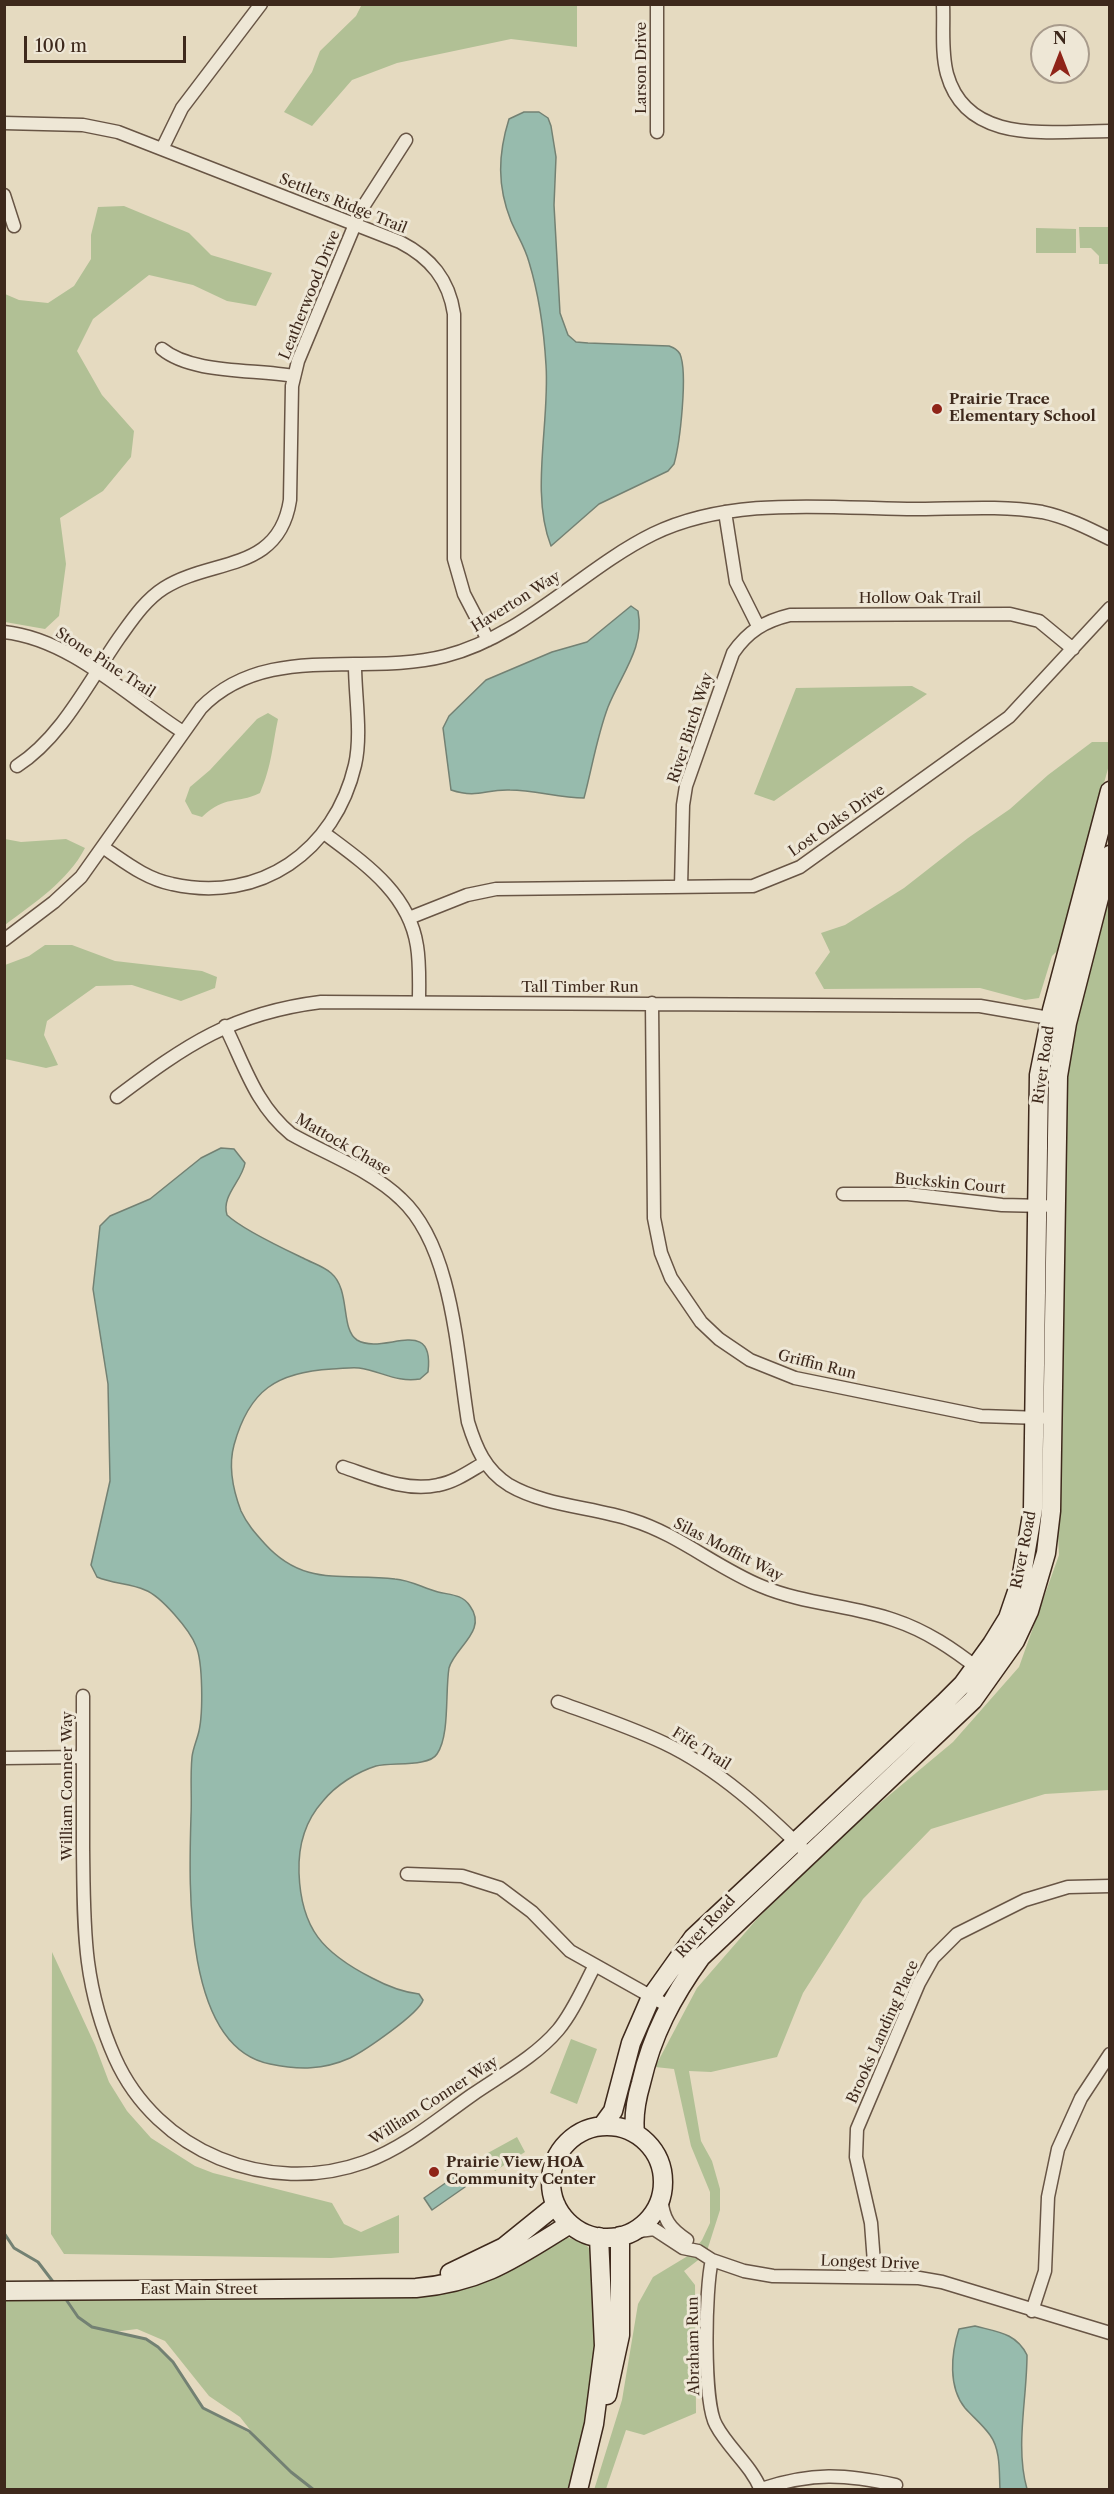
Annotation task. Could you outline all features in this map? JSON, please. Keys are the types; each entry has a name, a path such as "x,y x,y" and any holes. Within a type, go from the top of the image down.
{"main road":[{"name":"River Road","path":"602,2126 613,2111 631,2043 651,1996 693,1938 944,1703 983,1673 1015,1641 1029,1611 1046,1553 1051,1511 1054,1206 1059,1020 1110,790"},
{"name":"River Road","path":"635,2133 633,2119 657,2027 668,2006 701,1957 955,1720 983,1673 1008,1618 1024,1566 1033,1509 1037,1096 1110,855"},
{"path":"602,2126 619,2127 635,2133 651,2147 661,2166 661,2197 650,2217 626,2234 599,2237 584,2233 570,2224 556,2205 552,2174 558,2154 572,2138 602,2126"},
{"name":"East Main Street","path":"393,2287 447,2275 472,2265 523,2234 556,2205"},
{"name":"East Main Street","path":"4,2291 442,2286 479,2276 518,2259 570,2224"},
{"path":"594,2424 611,2383 621,2334 626,2234"},
{"path":"578,2490 594,2424 604,2336 599,2237"}],"street":[{"path":"162,149 182,108 261,4"},
{"name":"Larson Drive","path":"657,4 657,132"},
{"path":"944,4 947,73 960,99 979,119 1005,129 1021,132 1110,131"},
{"name":"Settlers Ridge Trail","path":"4,123 91,126 120,133 400,242 421,254 440,275 451,299 454,323 454,559 464,594 488,640"},
{"name":"Leatherwood Drive","path":"17,766 48,740 135,616 154,595 183,578 249,558 275,537 286,517 290,500 294,376 355,225 380,177 406,140"},
{"path":"4,195 14,226"},
{"path":"162,349 175,358 196,364 294,376"},
{"name":"Haverton Way","path":"4,940 67,891 104,848 183,732 214,695 252,673 279,667 424,661 463,651 488,640 635,543 674,525 725,512 806,508 1011,509 1046,513 1067,519 1110,539"},
{"path":"725,512 736,582 758,626"},
{"name":"Lost Oaks Drive","path":"409,918 467,895 496,889 753,886 800,867 1009,717 1110,608"},
{"name":"Hollow Oak Trail","path":"758,626 772,619 790,615 1010,614 1039,621 1073,649"},
{"name":"River Birch Way","path":"681,887 683,805 691,765 733,653 742,639 758,626"},
{"name":"Stone Pine Trail","path":"4,632 44,640 96,672 183,732"},
{"path":"104,848 152,878 171,884 213,890 238,887 274,873 301,855 324,833 342,807 356,762 355,665"},
{"path":"324,833 373,870 393,892 409,918 418,947 419,1002"},
{"name":"Tall Timber Run","path":"117,1097 190,1044 225,1026 270,1010 321,1002 980,1006 1059,1020"},
{"name":"Griffin Run","path":"652,1003 654,1218 661,1253 671,1278 701,1322 719,1339 750,1360 795,1378 981,1416 1052,1418"},
{"name":"Mattock Chase","path":"225,1026 255,1093 278,1124 291,1134 380,1183 400,1198 422,1224 441,1266 468,1422 484,1463"},
{"name":"Buckskin Court","path":"843,1194 908,1194 1002,1205 1054,1206"},
{"path":"344,1467 393,1484 417,1487 440,1485 484,1463"},
{"name":"Silas Moffitt Way","path":"484,1463 505,1481 525,1492 641,1523 777,1593 877,1615 915,1627 936,1638 983,1673"},
{"name":"William Conner Way","path":"83,1696 84,1945 88,1978 99,2016 118,2064 144,2105 174,2133 219,2159 264,2172 309,2174 349,2168 381,2155 401,2144 542,2046 568,2015 594,1967"},
{"name":"Fife Trail","path":"558,1702 667,1744 718,1776 755,1804 809,1855"},
{"path":"4,1758 83,1757"},
{"path":"407,1874 462,1876 500,1888 532,1912 570,1951 594,1967 668,2006"},
{"name":"Brooks Landing Place","path":"875,2276 872,2223 856,2157 858,2129 919,1983 933,1958 957,1934 1025,1899 1068,1887 1110,1886"},
{"path":"1032,2311 1045,2271 1048,2197 1058,2149 1068,2123 1110,2054"},
{"name":"Longest Drive","path":"661,2197 662,2213 669,2226 712,2260 744,2271 773,2276 875,2276 942,2282 1110,2333"},
{"name":"Longest Drive","path":"626,2234 654,2229 683,2248 698,2251"},
{"name":"Abraham Run","path":"712,2260 708,2282 711,2412 723,2436 761,2489"},
{"path":"761,2489 801,2477 836,2475 896,2485"}],"shaded area":[{"path":"362,4 577,5 577,47 511,39 397,63 352,80 312,126 284,112 312,72 320,51 356,16"},
{"path":"524,112 539,112 548,118 551,126 556,157 554,205 560,313 568,335 576,342 669,346 680,354 683,376 681,425 674,464 668,471 599,504 551,546 545,525 541,480 547,387 542,326 536,287 529,262 506,208 501,183 501,157 509,119"},
{"path":"124,206 189,233 211,255 272,273 256,306 227,301 193,285 149,275 93,319 77,351 102,395 134,431 131,457 103,491 60,518 66,564 59,616 45,629 5,622 5,294 19,300 48,303 74,286 91,259 91,235 98,207"},
{"path":"1079,227 1109,227 1109,264 1099,264 1099,256 1091,248 1080,248"},
{"path":"1036,228 1076,229 1076,253 1036,253"},
{"path":"631,606 638,611 638,637 635,649 604,718 584,798 519,790 468,794 451,790 443,728 449,716 486,680 552,652 587,642"},
{"path":"912,686 927,694 774,801 754,794 796,688"},
{"path":"268,713 278,719 269,765 260,793 244,799 225,802 202,817 192,814 185,801 190,787 210,770 257,719"},
{"path":"1092,742 1109,742 1109,765 1058,950 1052,956 1039,998 1025,1000 980,988 824,989 815,973 830,952 821,933 845,925 904,888 968,838 1010,809 1048,775"},
{"path":"5,839 21,842 66,839 85,848 60,881 5,925"},
{"path":"1109,858 1109,1790 1045,1794 931,1829 863,1899 803,1993 777,2057 711,2072 689,2071 701,2141 712,2161 720,2189 720,2210 706,2254 684,2271 695,2285 696,2413 644,2435 626,2430 606,2489 594,2490 622,2400 638,2304 653,2277 691,2254 702,2240 710,2223 710,2192 691,2146 674,2069 655,2067 697,1988 757,1919 856,1823 953,1742 1019,1667 1059,1555 1052,1418 1056,1136 1073,1032"},
{"path":"45,945 72,945 115,961 202,971 217,977 215,988 181,1001 132,985 96,986 47,1021 44,1035 58,1065 46,1068 5,1059 5,965 29,956"},
{"path":"221,1148 234,1149 245,1163 229,1195 227,1215 253,1233 331,1273 341,1289 349,1327 357,1340 368,1344 415,1341 424,1345 428,1355 428,1372 420,1379 404,1379 367,1369 349,1368 296,1374 268,1387 248,1410 240,1426 232,1453 231,1470 243,1516 265,1544 294,1567 341,1577 406,1581 460,1597 467,1602 475,1615 473,1631 452,1660 449,1668 444,1736 437,1754 426,1761 376,1766 347,1780 328,1795 307,1825 301,1844 299,1873 304,1910 318,1937 328,1949 355,1969 389,1986 419,1994 423,2000 402,2023 367,2048 350,2058 320,2067 301,2068 270,2064 242,2051 221,2028 206,1996 197,1959 190,1881 191,1772 199,1731 202,1688 196,1646 188,1631 174,1614 152,1593 97,1577 91,1565 110,1481 108,1384 93,1289 100,1226 110,1216 150,1199 201,1158"},
{"path":"52,1952 95,2045 109,2082 127,2111 151,2138 195,2166 213,2173 332,2203 344,2224 361,2232 399,2215 399,2253 331,2258 64,2254 51,2234"},
{"path":"571,2039 597,2049 577,2104 550,2093"},
{"path":"517,2137 525,2152 495,2171 486,2154"},
{"path":"457,2175 465,2187 432,2210 424,2198"},
{"path":"566,2237 584,2243 595,2254 598,2354 571,2489 5,2489 4,2298 409,2292","holes":["137,2329 165,2341 209,2396 240,2417 255,2436 203,2408 173,2362 152,2343 138,2337 113,2332"]},
{"path":"975,2326 1006,2334 1023,2348 1027,2355 1022,2457 1027,2489 1000,2489 999,2462 994,2441 965,2408 956,2390 953,2359 959,2329"}],"waterway":[{"path":"4,2233 14,2248 38,2262 54,2283"},
{"path":"65,2298 78,2317 92,2327 146,2339 158,2347 173,2362 203,2408 249,2431 291,2472 314,2490"}],"place":[{"name":"Prairie Trace Elementary School","path":"937,409"},
{"name":"Prairie View HOA Community Center","path":"434,2172"}]}
